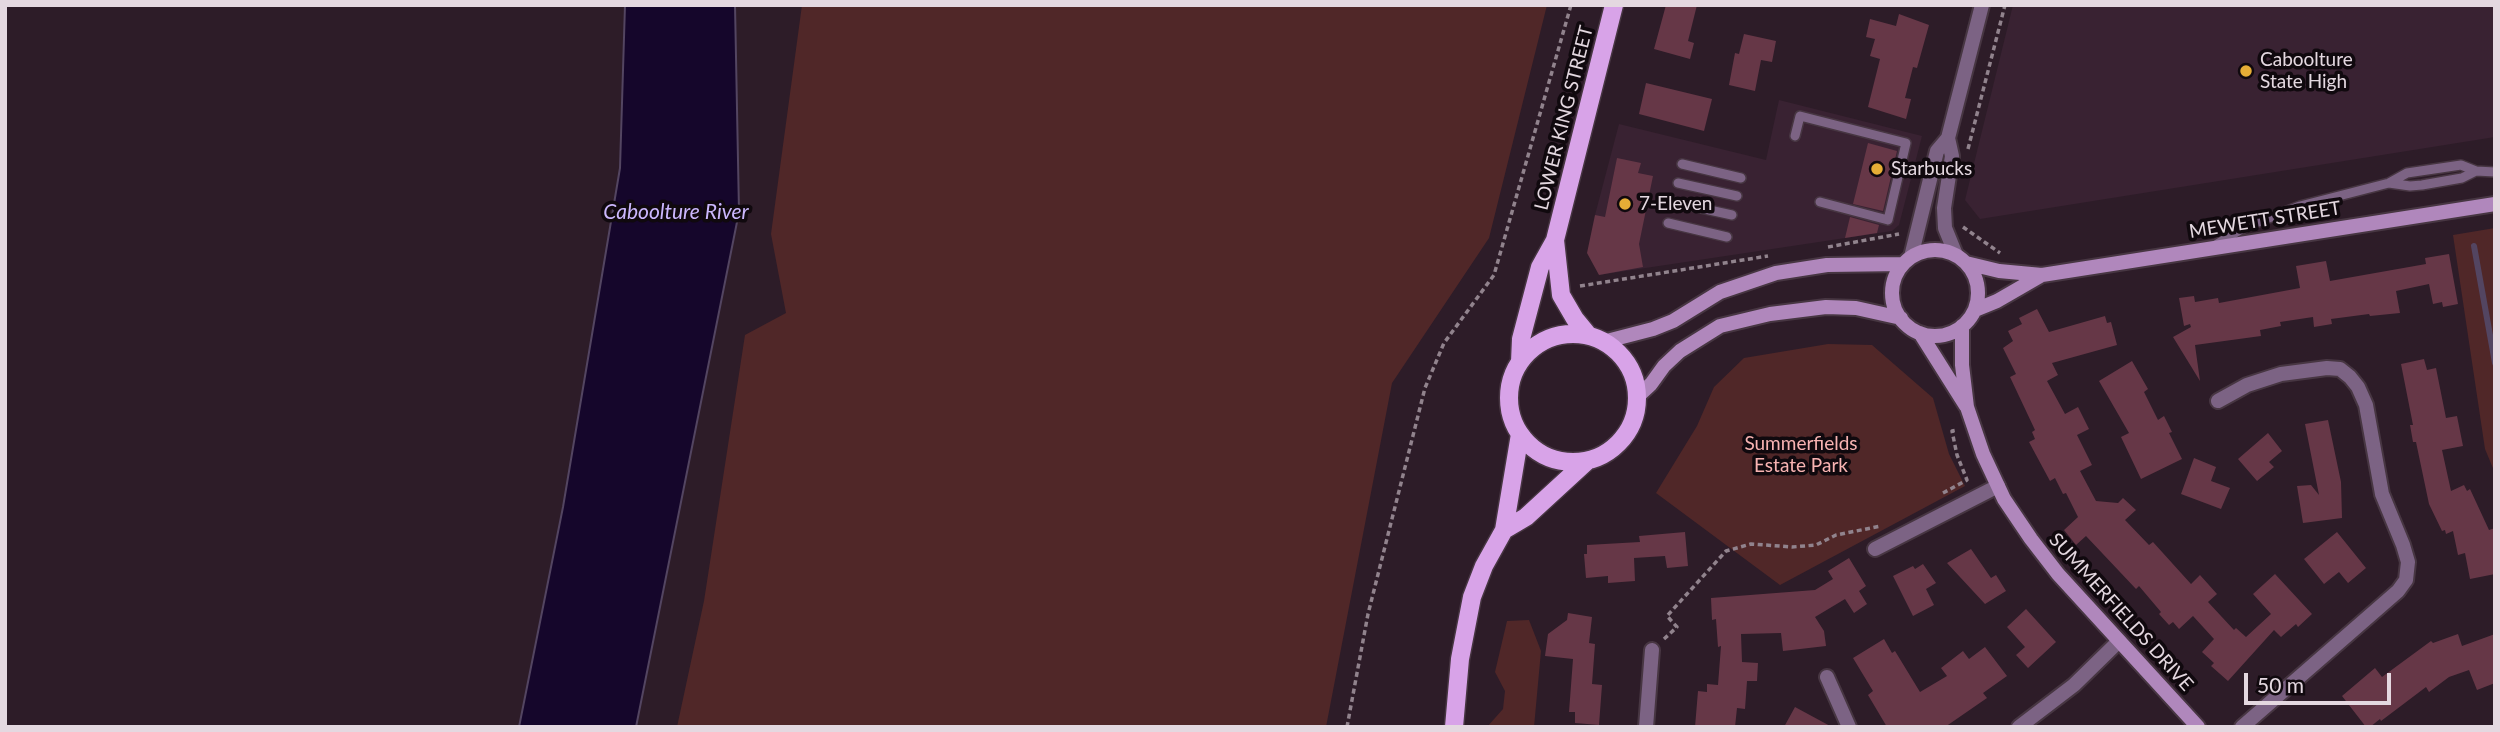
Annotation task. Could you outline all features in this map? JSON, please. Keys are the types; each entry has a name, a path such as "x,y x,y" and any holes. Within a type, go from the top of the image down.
{"main road":[{"name":"LOWER KING STREET","path":"1555,240 1614,5"},
{"name":"MEWETT STREET","path":"1961,259 2008,271 2042,275 2495,204"},
{"path":"1555,240 1561,295 1574,319 1596,339 1617,352 1627,365 1634,380 1637,397 1628,431 1617,444 1603,455 1587,461 1568,462 1549,458 1533,448 1520,434 1512,417 1509,398 1512,380 1520,362 1536,346 1558,336 1574,334 1596,339 1653,329 1673,321 1720,292 1776,273 1827,265 1907,261 1933,250 1961,259 1976,280 1978,289 1975,310 1962,326 1942,335 1920,333 1909,327 1901,318 1892,297 1896,274 1907,261"},
{"path":"1520,362 1521,338 1540,267 1555,240"},
{"name":"MEWETT STREET","path":"1975,310 1997,301 2042,275"},
{"path":"1637,397 1680,351 1720,326 1770,314 1826,307 1856,307 1901,318"},
{"name":"SUMMERFIELDS DRIVE","path":"1962,326 1962,365 1967,407 2004,499 2044,556 2198,727"},
{"name":"SUMMERFIELDS DRIVE","path":"1920,333 1967,407"},
{"path":"1454,727 1460,659 1472,597 1484,566 1504,530 1520,434"},
{"path":"1504,530 1526,517 1587,461"}],"street":[{"path":"1907,261 1937,151 1948,138 1982,5"},
{"path":"1948,138 1952,156 1944,208 1945,228 1961,259"},
{"path":"2218,401 2247,385 2281,373 2327,368 2340,369 2350,377 2366,405 2382,495 2408,562 2406,580 2398,591 2242,727"},
{"path":"1875,549 1998,486"},
{"path":"2019,727 2074,685 2119,641"},
{"path":"1646,727 1652,650"},
{"path":"1827,677 1849,727"}],"lane":[{"path":"1795,136 1800,116 1906,143 1888,220 1820,202"},
{"path":"1682,164 1741,178"},
{"path":"2209,249 2245,227 2300,206 2389,183 2407,173 2461,165 2476,171 2495,172"},
{"path":"2389,183 2422,185 2462,178 2476,171"},
{"path":"1678,183 1737,196"},
{"path":"1673,202 1732,215"},
{"path":"1668,223 1727,237"}],"path":[{"path":"1346,727 1368,614 1425,388 1444,343 1494,275 1571,5"},
{"path":"1966,159 2006,5"},
{"path":"1961,226 2006,257 2008,271"},
{"path":"1821,248 1896,236 1904,229"},
{"path":"1580,286 1773,255"},
{"path":"1934,498 1967,480 1956,455 1952,431 1972,424"},
{"path":"1652,650 1677,627 1667,616 1726,551 1751,544 1792,547 1816,545 1836,535 1880,527 1891,521"}],"shaded area":[{"name":"Caboolture State High","path":"2013,5 2495,5 2495,137 1980,219 1965,200"},
{"path":"1779,100 1922,136 1899,225 1892,231 1599,275 1595,215 1619,124 1766,160"}],"green space":[{"path":"802,5 1547,5 1489,238 1392,383 1326,727 677,727 704,601 745,335 786,313 771,234"},
{"path":"2495,228 2495,473 2485,449 2453,235"},
{"name":"Summerfields Estate Park","path":"1828,344 1872,345 1933,398 1949,454 1965,486 1780,585 1656,493 1697,426 1714,387 1744,358"},
{"path":"1529,620 1541,651 1534,727 1487,727 1503,709 1505,691 1495,672 1507,621"}],"water":[{"name":"Caboolture River","path":"625,5 735,5 739,212 636,727 519,727 563,507 620,168"}],"building":[{"path":"1666,5 1697,5 1688,41 1694,43 1690,59 1654,49"},
{"path":"1899,14 1929,25 1905,98 1911,99 1906,119 1868,107 1880,59 1870,56 1875,39 1866,37 1870,19 1896,26"},
{"path":"1744,34 1776,41 1772,62 1761,60 1755,91 1729,85 1735,53 1739,54"},
{"path":"1646,83 1712,99 1704,131 1639,114"},
{"name":"Starbucks","path":"1868,143 1897,151 1883,211 1853,204"},
{"path":"1617,158 1641,163 1638,173 1653,176 1639,244 1643,267 1599,275 1587,253 1595,215 1605,217"},
{"path":"1850,217 1879,225 1877,233 1845,238"},
{"path":"2449,254 2458,304 2443,307 2442,302 2433,304 2429,284 2396,291 2400,313 2331,319 2332,324 2314,327 2313,317 2280,322 2281,326 2260,330 2261,336 2195,345 2200,381 2173,337 2191,327 2190,324 2184,326 2179,298 2194,296 2195,302 2218,298 2219,303 2300,288 2296,266 2326,261 2330,281 2426,264 2425,258"},
{"path":"2037,309 2049,332 2105,316 2107,323 2111,322 2117,345 2052,363 2058,375 2047,381 2065,414 2078,407 2089,429 2077,435 2092,465 2080,471 2096,501 2118,503 2123,498 2136,510 2125,520 2149,545 2153,542 2191,584 2200,575 2217,594 2208,602 2234,630 2236,628 2246,637 2271,614 2253,594 2275,574 2312,614 2281,637 2274,630 2228,681 2211,666 2214,663 2202,652 2214,639 2193,616 2179,629 2173,622 2169,625 2139,586 2136,589 2086,536 2076,545 2064,530 2078,517 2055,478 2050,481 2029,442 2035,439 2032,432 2035,430 2010,377 2016,374 2003,348 2013,341 2008,331 2022,324 2019,318"},
{"path":"2424,359 2427,370 2436,368 2446,418 2457,416 2463,446 2442,450 2451,491 2464,485 2467,491 2470,489 2489,530 2495,528 2495,574 2470,579 2465,553 2458,555 2453,531 2446,534 2445,530 2442,531 2429,504 2416,442 2413,442 2410,425 2413,425 2401,364"},
{"path":"2132,361 2148,389 2144,392 2158,420 2164,416 2182,459 2141,479 2121,437 2129,433 2099,381"},
{"path":"2328,420 2341,482 2342,518 2303,523 2297,486 2311,485 2319,495 2305,424"},
{"path":"2268,433 2282,451 2269,462 2274,467 2257,481 2238,459"},
{"path":"2194,458 2216,467 2211,481 2230,488 2221,509 2181,494"},
{"path":"1685,532 1688,566 1667,568 1665,556 1634,558 1635,581 1608,583 1608,576 1586,578 1584,554 1587,554 1587,545 1640,542 1639,536"},
{"path":"2337,532 2366,568 2348,583 2339,572 2324,584 2304,559"},
{"path":"1971,549 1991,578 1996,575 2006,591 1985,604 1947,563"},
{"path":"1849,558 1866,586 1859,591 1867,604 1854,613 1845,599 1815,617 1824,631 1826,646 1783,651 1781,633 1741,634 1742,662 1758,663 1757,681 1747,681 1745,709 1737,708 1735,727 1695,727 1698,691 1707,692 1707,684 1718,685 1721,646 1718,647 1716,619 1712,620 1711,598 1815,590 1833,579 1828,571"},
{"path":"1923,564 1936,583 1926,589 1934,605 1913,616 1893,576"},
{"path":"2026,609 2056,642 2028,668 2016,655 2025,647 2007,627"},
{"path":"1568,613 1592,617 1589,643 1595,644 1592,684 1602,685 1599,725 1575,723 1575,712 1569,712 1573,659 1545,656 1548,634 1567,620"},
{"path":"2458,634 2462,646 2495,634 2495,683 2477,690 2469,670 2449,677 2429,692 2426,687 2370,727 2366,727 2342,696 2375,668 2382,677 2431,641 2433,643"},
{"path":"1884,639 1892,653 1895,651 1920,692 1947,676 1941,668 1963,651 1969,659 1985,647 2007,676 1983,693 1987,698 1945,727 1887,727 1868,695 1873,691 1853,658"},
{"path":"1795,707 1832,727 1784,727"}],"waterway":[{"path":"2474,246 2495,363"}],"place":[{"name":"Caboolture State High","path":"2246,71"},
{"name":"Starbucks","path":"1877,169"},
{"name":"7-Eleven","path":"1625,204"}]}
